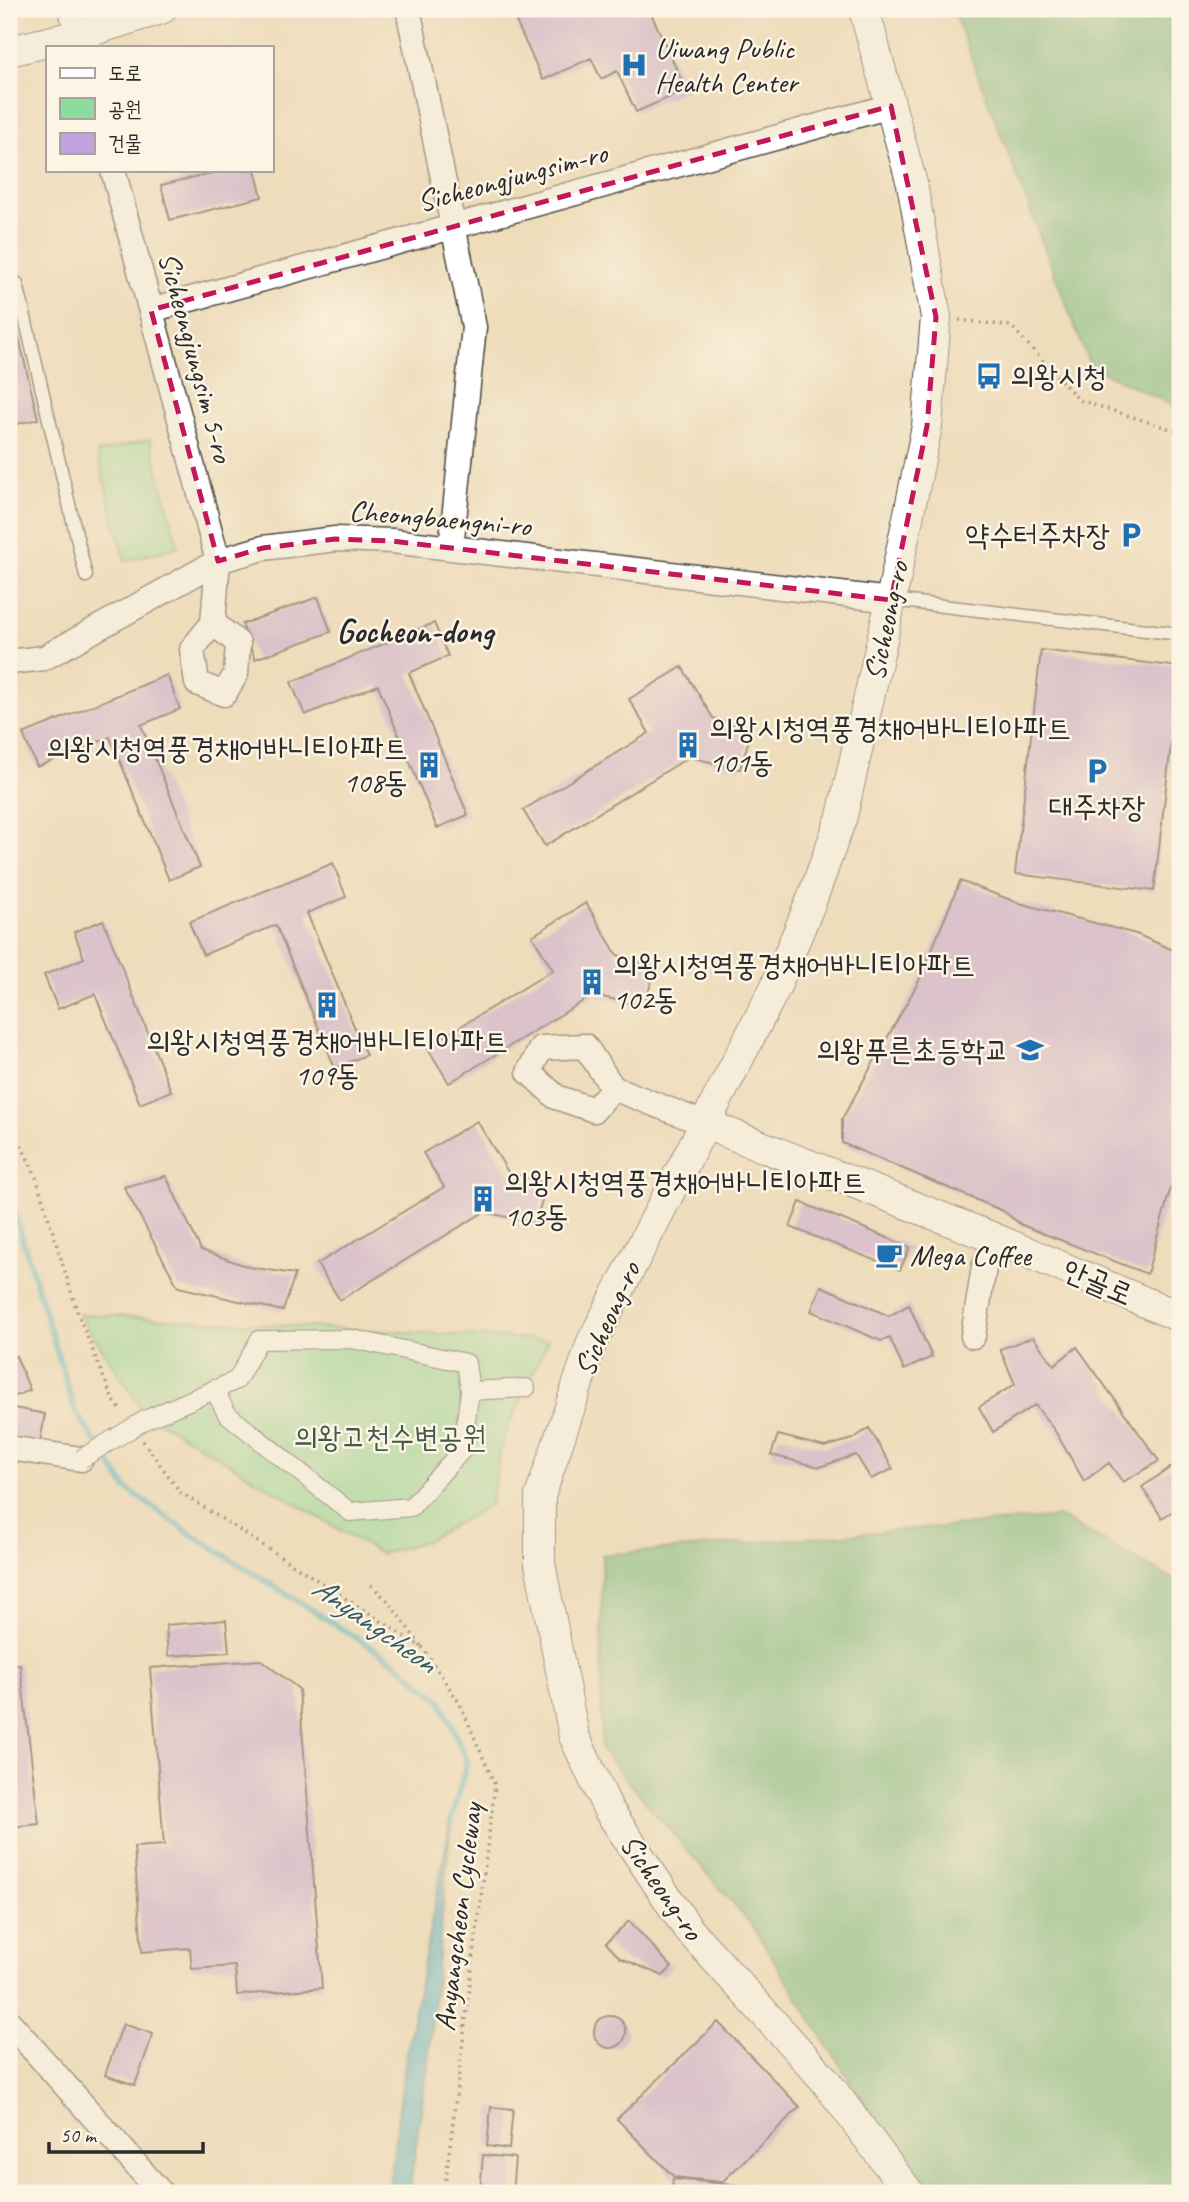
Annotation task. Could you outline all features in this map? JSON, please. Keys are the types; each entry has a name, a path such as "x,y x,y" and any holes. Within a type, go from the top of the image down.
{"street":[{"path":"9,51 77,30 161,9"},
{"path":"408,9 474,327 451,548"},
{"name":"Sicheong-ro","path":"865,9 912,184 936,317 928,426 842,816 830,852 775,988 592,1342 540,1496 540,1564 574,1736 608,1809 688,1929 824,2079 909,2193"},
{"name":"Sicheongjungsim-ro","path":"151,310 891,106"},
{"name":"Sicheongjungsim 5-ro","path":"114,172 218,561"},
{"name":"Cheongbaengni-ro","path":"9,662 44,658 218,561 263,548 335,539 392,541 891,600"},
{"path":"212,623 218,561"},
{"path":"613,1088 703,1123"},
{"name":"안골로","path":"703,1123 996,1239 1180,1317"},
{"path":"973,1336 984,1267 996,1239"},
{"path":"9,1448 81,1459 157,1412 214,1389 237,1380 259,1340 352,1339 466,1363 470,1391 462,1450 411,1507 350,1512 227,1414 214,1389"},
{"path":"470,1391 526,1388"},
{"path":"9,2022 161,2193"}],"lane":[{"path":"9,275 17,284 86,576"},
{"path":"891,600 1180,634"}],"path":[{"path":"936,317 1011,326 1079,400 1180,432"},
{"path":"9,1120 35,1174 79,1314 112,1398 127,1419"},
{"name":"Anyangcheon Cycleway","path":"142,1440 180,1492 423,1648 460,1704 495,1785 444,2193"},
{"path":"371,1586 387,1600 423,1648"}],"highlighted area":[{"path":"891,106 936,317 927,426 891,600 392,541 335,539 263,548 218,561 151,310"}],"green space":[{"path":"1180,9 1180,409 1090,366 953,10"},
{"path":"150,439 178,547 125,561 97,453"},
{"name":"의왕고천수변공원","path":"79,1314 548,1340 503,1439 490,1505 426,1541 380,1554 145,1413"},
{"path":"1059,1517 1180,1583 1180,2193 921,2193 753,1927 601,1750 602,1555"}],"water":[{"path":"451,1819 428,2064 409,2193 388,2193 406,2056"}],"building":[{"name":"Uiwang Public Health Center","path":"521,9 649,9 686,90 636,112 617,71 601,79 591,58 543,80 512,13"},
{"path":"216,172 256,172 262,197 170,220 161,185"},
{"path":"9,295 38,419 9,426"},
{"path":"318,597 331,632 255,659 242,624"},
{"name":"의왕시청역풍경채어바니티아파트 108동","path":"434,623 448,656 409,673 468,815 437,828 378,685 305,715 291,682"},
{"name":"대주차장","path":"1041,650 1180,667 1154,891 1015,874"},
{"name":"의왕시청역풍경채어바니티아파트 101동","path":"682,667 713,718 752,730 740,769 689,757 545,846 523,810 649,733 629,699"},
{"path":"167,675 180,709 141,725 200,867 169,880 110,737 37,767 23,734"},
{"name":"의왕시청역풍경채어바니티아파트 109동","path":"333,863 346,897 307,913 366,1055 335,1068 276,925 203,955 189,922"},
{"name":"의왕푸른초등학교","path":"960,881 1019,903 1136,934 1180,953 1180,1154 1147,1274 1022,1225 1003,1211 842,1143 842,1119 919,981"},
{"name":"의왕시청역풍경채어바니티아파트 102동","path":"586,903 617,955 656,967 644,1006 593,995 449,1083 427,1047 553,970 532,936"},
{"path":"103,920 171,1091 140,1104 95,994 58,1009 44,975 84,958 74,932"},
{"name":"의왕시청역풍경채어바니티아파트 103동","path":"477,1121 508,1172 547,1184 535,1223 484,1212 340,1300 317,1264 444,1187 423,1153"},
{"path":"166,1176 201,1250 249,1267 295,1274 283,1311 178,1287 124,1187"},
{"path":"800,1202 910,1247 900,1270 790,1227"},
{"path":"821,1286 889,1316 909,1305 932,1357 904,1370 890,1338 881,1341 811,1311"},
{"path":"1033,1337 1054,1365 1077,1347 1159,1461 1123,1482 1109,1463 1084,1481 1055,1431 1035,1405 993,1432 979,1407 1015,1384 1000,1349"},
{"path":"16,1356 30,1390 9,1399 9,1358"},
{"path":"9,1407 45,1414 40,1442 9,1436"},
{"path":"869,1428 893,1469 871,1479 856,1455 819,1467 771,1455 778,1435 825,1447 853,1439"},
{"path":"1180,1461 1180,1507 1162,1518 1142,1487"},
{"path":"226,1620 229,1652 168,1656 166,1625"},
{"path":"261,1660 299,1689 322,1988 237,1995 235,1966 192,1969 190,1948 142,1952 134,1847 164,1845 150,1668"},
{"path":"20,1664 39,1824 9,1827 9,1665"},
{"path":"629,1921 672,1967 663,1976 620,1958 606,1943"},
{"path":"610,2016 621,2021 626,2032 621,2043 610,2048 599,2043 594,2032 599,2021"},
{"path":"718,2022 800,2107 722,2182 674,2177 617,2119"},
{"path":"123,2024 153,2034 135,2085 105,2075"},
{"path":"491,2107 513,2109 509,2149 487,2146"},
{"path":"483,2155 515,2158 512,2193 480,2193"},
{"path":"673,2179 759,2187 759,2193 671,2193"}],"waterway":[{"name":"Anyangcheon","path":"9,1195 75,1411 127,1489 191,1534 398,1664 441,1701 467,1761 450,1825"}],"place":[{"name":"Uiwang Public Health Center","path":"634,65"},
{"name":"의왕시청","path":"989,376"},
{"name":"약수터주차장","path":"1131,535"},
{"name":"의왕시청역풍경채어바니티아파트 101동","path":"688,745"},
{"name":"의왕시청역풍경채어바니티아파트 108동","path":"429,765"},
{"name":"대주차장","path":"1097,771"},
{"name":"의왕시청역풍경채어바니티아파트 102동","path":"592,982"},
{"name":"의왕시청역풍경채어바니티아파트 109동","path":"327,1005"},
{"name":"의왕푸른초등학교","path":"1030,1050"},
{"name":"의왕시청역풍경채어바니티아파트 103동","path":"483,1199"},
{"name":"Mega Coffee","path":"889,1255"}],"district":[{"name":"Gocheon-dong","path":"415,630"}]}
